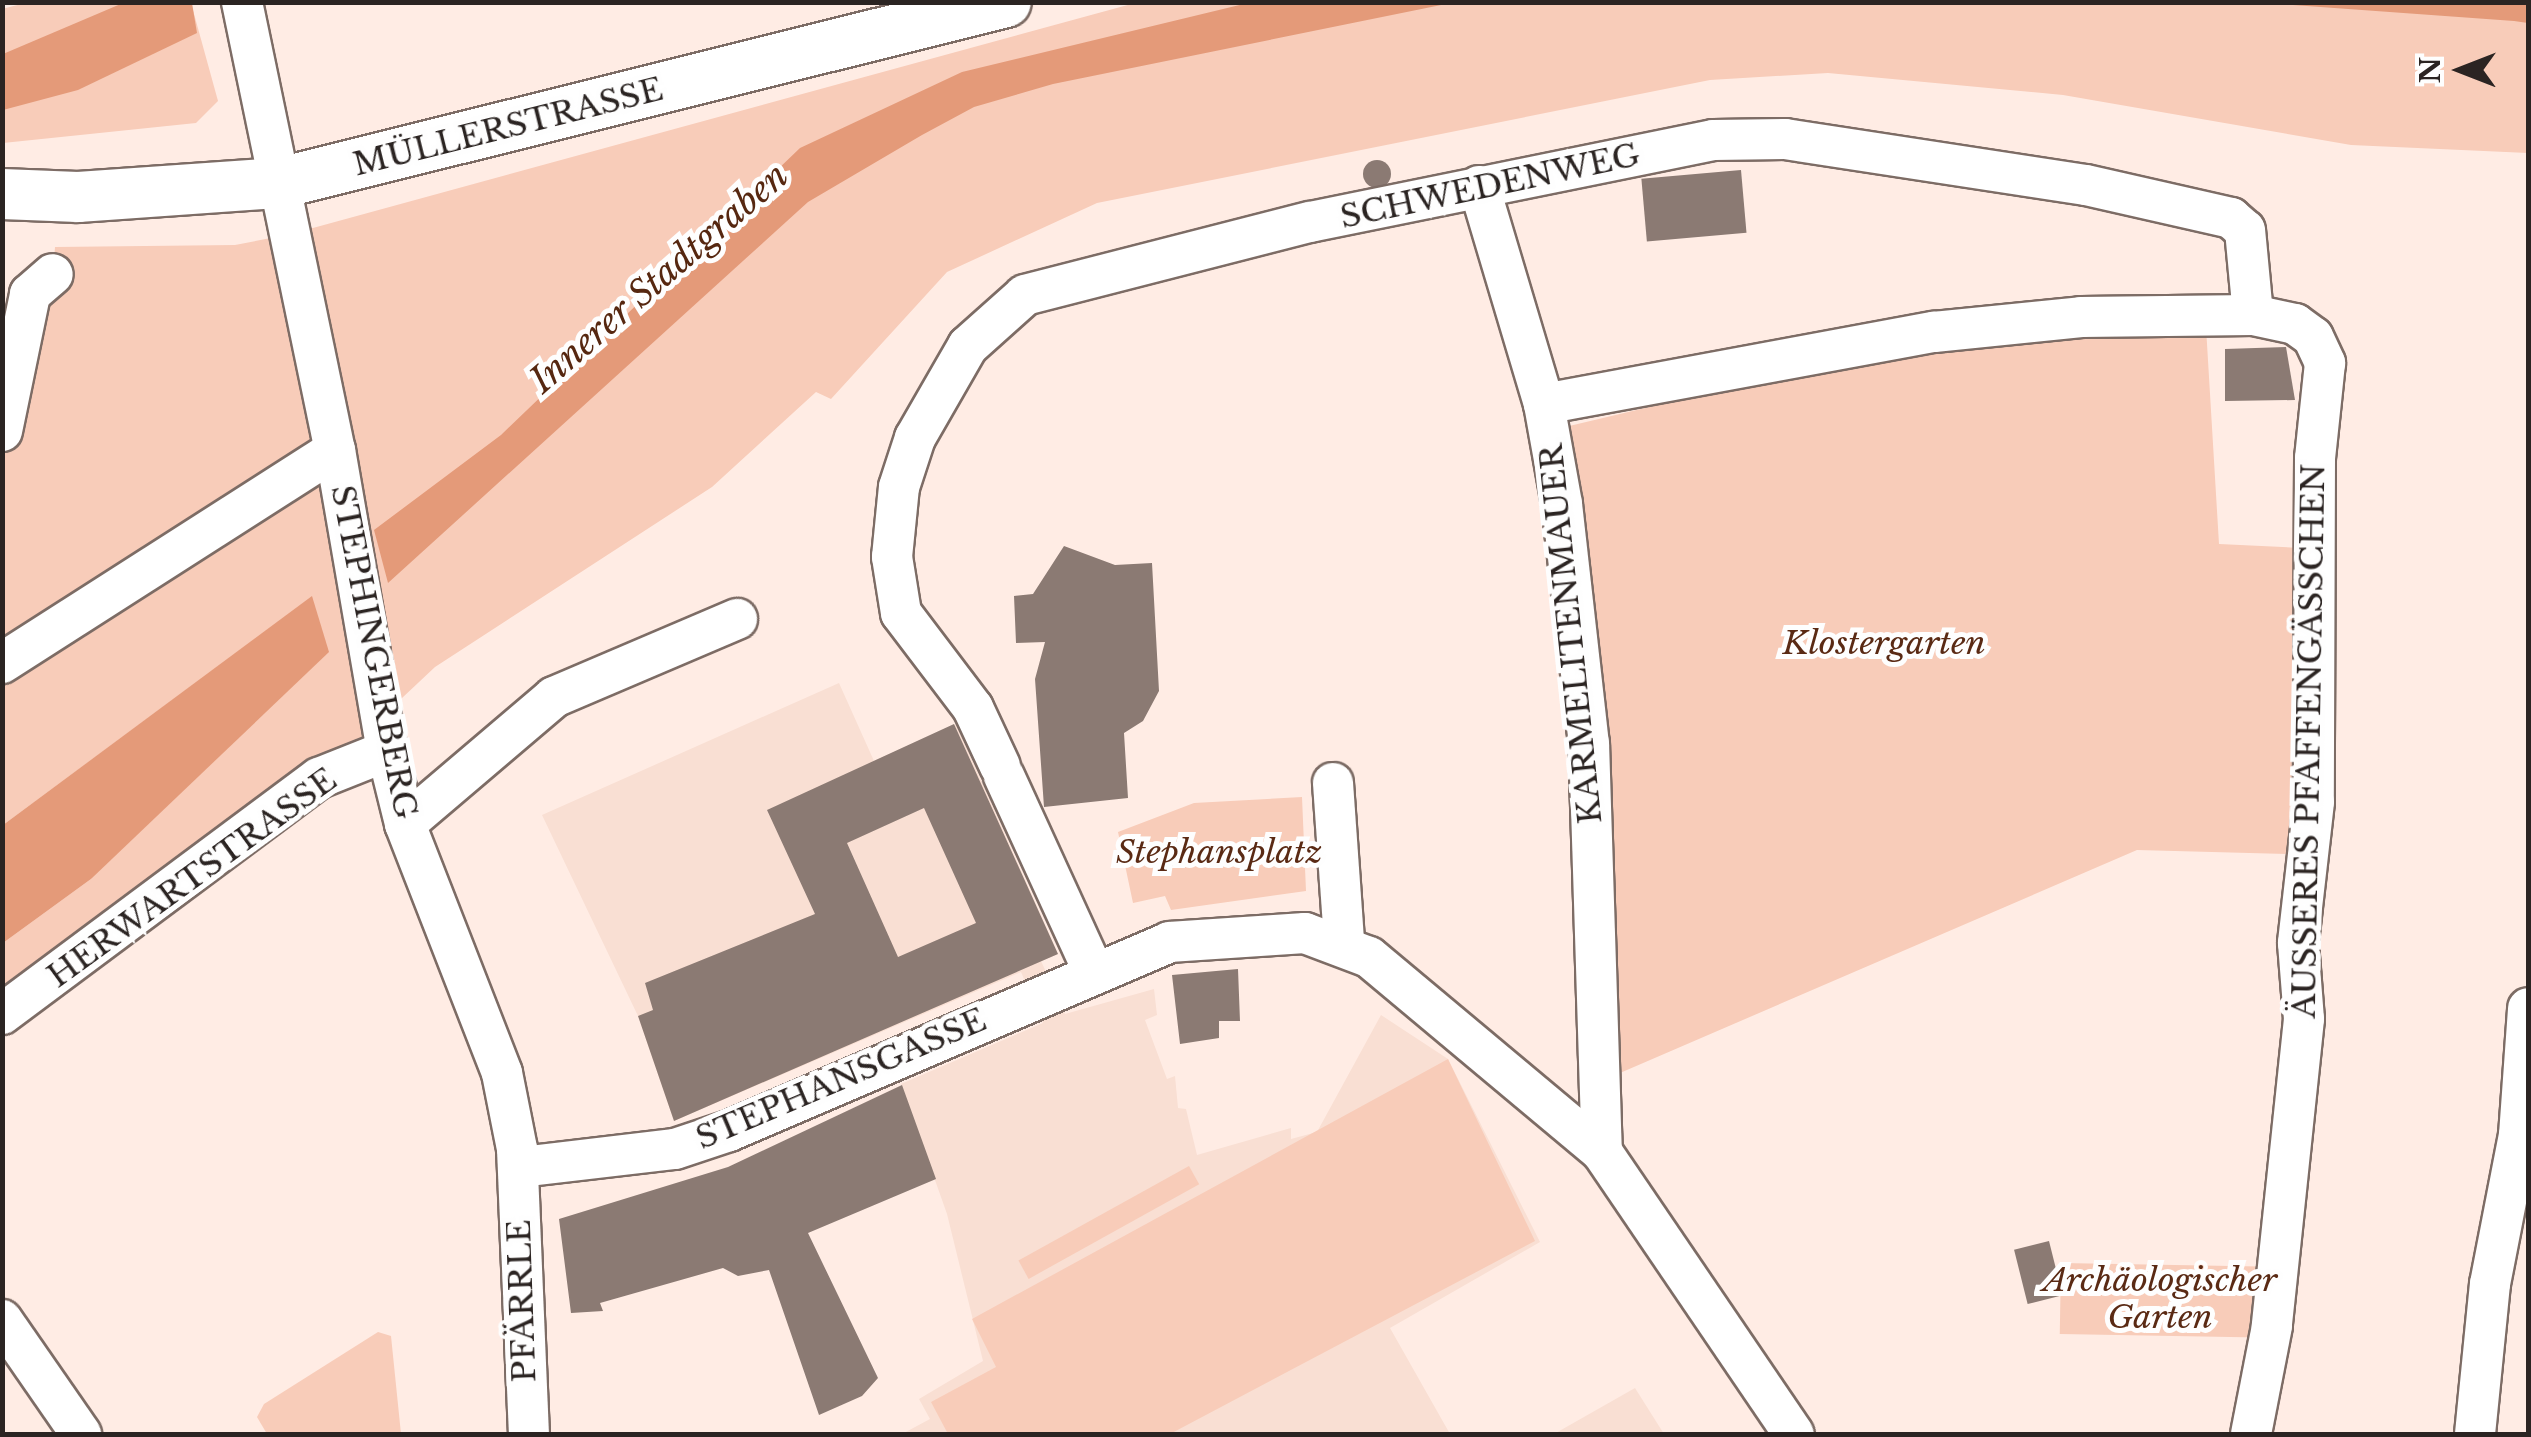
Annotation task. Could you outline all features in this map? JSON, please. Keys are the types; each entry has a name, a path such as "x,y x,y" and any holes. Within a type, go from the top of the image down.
{"street":[{"name":"MÜLLERSTRASSE","path":"2,194 98,196 280,182 1006,2"},
{"name":"STEPHINGERBERG","path":"243,7 335,450 386,751 406,824 502,1073 521,1168"},
{"name":"SCHWEDENWEG","path":"1094,973 974,708 901,614 894,526 916,438 968,346 1025,295 1479,186 1713,140 1786,139 2086,184 2232,218 2246,230 2253,315"},
{"name":"KARMELITENMAUER","path":"1479,186 1544,404 1589,743 1602,1152"},
{"path":"2,430 30,294 54,274"},
{"name":"ÄUSSERES PFAFFENGÄSSCHEN","path":"1544,404 1934,332 2081,317 2253,315 2296,324 2313,337 2325,364 2315,458 2312,835 2298,943 2304,1019 2272,1326 2252,1434"},
{"path":"2,664 335,450"},
{"path":"406,824 554,697 737,619"},
{"name":"HERWARTSTRASSE","path":"2,1014 319,778 386,751"},
{"path":"1333,783 1344,942"},
{"path":"1094,973 1169,942 1205,937 1305,933 1344,942 1391,975 1602,1152 1794,1434"},
{"name":"STEPHANSGASSE","path":"521,1168 674,1149 730,1131 1094,973"},
{"path":"2475,1434 2490,1284 2519,1135 2528,1008"},
{"name":"PFÄRRLE","path":"521,1168 516,1233 530,1434"},
{"path":"2,1320 81,1434"}],"shaded area":[{"path":"1252,2 1451,3 1053,84 974,107 922,135 808,202 388,583 374,530 501,435 800,148 962,72"},
{"path":"123,3 192,3 197,33 78,90 3,110 3,54"},
{"path":"2266,3 2528,3 2528,23 2514,21"},
{"path":"312,596 329,652 91,879 3,943 3,825"},
{"path":"839,683 874,761 956,724 1058,954 1041,961 1065,1014 1154,989 1157,1015 1145,1020 1167,1079 1175,1076 1178,1108 1186,1109 1197,1155 1291,1128 1291,1139 1317,1132 1381,1015 1448,1059 1540,1242 1390,1328 1450,1434 902,1434 930,1419 919,1399 983,1361 947,1214 901,1084 1043,1023 1021,972 674,1121 638,1016 542,815"},
{"path":"1635,1388 1664,1434 1554,1434"}],"green space":[{"path":"29,2 191,3 218,101 196,123 3,143 2,9"},
{"path":"1135,3 2528,3 2528,153 2351,145 2063,95 1828,73 1710,80 1097,203 947,272 831,399 816,392 712,487 435,667 385,714 387,751 3,1014 3,943 91,879 312,597 3,825 3,431 53,274 55,247 235,245 291,234"},
{"name":"Klostergarten","path":"2206,327 2219,544 2301,548 2304,841 2287,854 2137,850 1620,1073 1595,652 1579,476 1565,427 1889,350"},
{"name":"Stephansplatz","path":"1302,797 1306,891 1171,910 1165,896 1133,903 1118,832 1194,803"},
{"path":"1448,1059 1535,1241 1170,1434 948,1434 931,1402 996,1367 972,1319"},
{"path":"1189,1166 1199,1184 1029,1279 1018,1261"},
{"name":"Archäologischer Garten","path":"2061,1263 2260,1266 2259,1337 2060,1334"},
{"path":"378,1332 391,1336 401,1434 267,1434 257,1417 264,1404"}],"building":[{"path":"1377,160 1387,164 1391,174 1387,184 1377,188 1367,184 1363,174 1367,164"},
{"path":"1741,170 1746,233 1647,241 1641,179"},
{"path":"2286,347 2295,400 2225,401 2225,349"},
{"path":"1064,546 1115,565 1152,563 1159,691 1143,721 1124,733 1128,798 1044,807 1035,679 1045,642 1016,643 1014,596 1033,594"},
{"path":"954,724 1058,954 674,1121 638,1016 653,1010 645,983 815,914 767,810","holes":["924,808 976,923 898,957 847,843"]},
{"path":"1238,969 1240,1021 1219,1021 1219,1038 1180,1044 1172,975"},
{"path":"902,1085 936,1179 808,1233 878,1378 862,1396 819,1415 769,1270 738,1276 723,1268 600,1303 603,1311 571,1313 559,1219 728,1167"},
{"path":"2049,1241 2063,1295 2028,1304 2014,1250"}],"water label":[{"name":"Innerer Stadtgraben","path":"659,278"}]}
